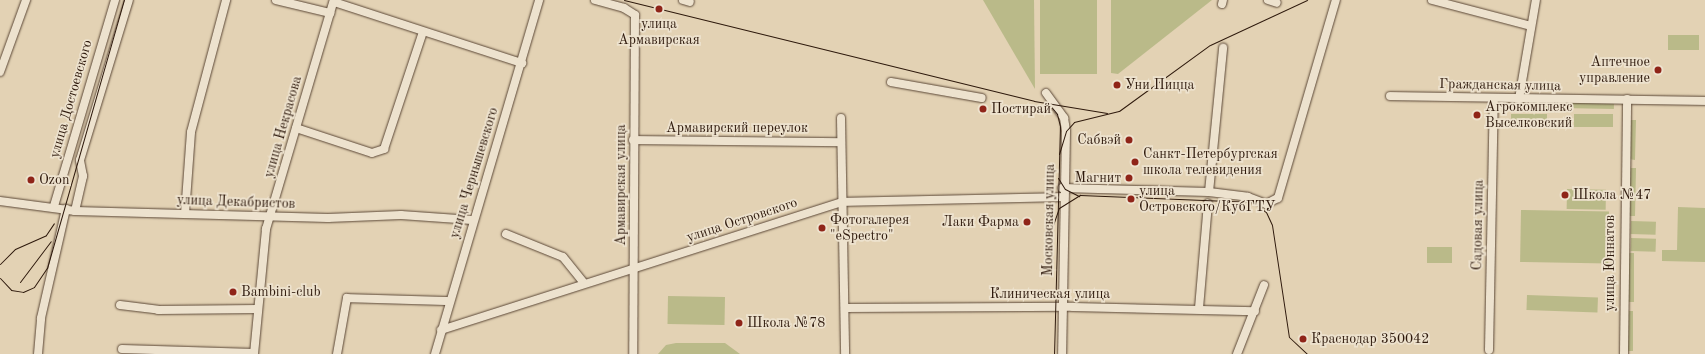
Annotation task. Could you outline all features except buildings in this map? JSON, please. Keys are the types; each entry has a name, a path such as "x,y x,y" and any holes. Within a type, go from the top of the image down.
{"street":[{"path":"0,72 26,0"},
{"name":"улица Достоевского","path":"54,206 116,0"},
{"path":"75,210 83,176 80,160 129,0"},
{"path":"185,214 191,132 226,0"},
{"path":"276,0 330,13"},
{"name":"улица Чернышевского","path":"435,354 472,220 522,63 540,0"},
{"name":"Армавирская улица","path":"595,0 624,8 635,15 633,140 633,354"},
{"path":"1268,0 1277,3"},
{"name":"улица Островского","path":"441,330 584,283 842,202 1062,192 1209,192 1248,197 1266,204 1278,198 1336,0"},
{"path":"1432,0 1531,26"},
{"path":"1519,99 1536,0"},
{"path":"334,1 423,32 522,63"},
{"name":"улица Некрасова","path":"122,349 254,354 258,309 270,216 334,1"},
{"path":"296,128 372,153 384,149 423,32"},
{"path":"1209,192 1222,48"},
{"path":"891,82 982,98"},
{"name":"Московская улица","path":"1046,93 1065,125 1062,192 1062,354"},
{"name":"Гражданская улица","path":"1390,96 1705,102"},
{"name":"Садовая улица","path":"1489,350 1494,99"},
{"name":"улица Юннатов","path":"1624,354 1627,100"},
{"path":"841,118 845,354"},
{"name":"Армавирский переулок","path":"633,140 841,142"},
{"name":"улица Декабристов","path":"0,201 54,206 75,210 328,218 401,215 472,220"},
{"path":"1199,308 1208,203"},
{"path":"38,354 41,318 66,209"},
{"path":"506,234 563,257 584,283"},
{"path":"1237,354 1264,285"},
{"path":"337,354 347,298 450,301"},
{"path":"120,305 158,310 258,309"},
{"name":"Клиническая улица","path":"845,308 1199,308 1255,311"}],"green space":[{"path":"983,0 1034,0 1035,89"},
{"path":"1040,0 1097,0 1097,74 1040,74"},
{"path":"1111,0 1212,0 1118,74 1111,73"},
{"path":"1668,35 1699,35 1699,50 1668,50"},
{"path":"1562,102 1614,103 1614,109 1562,108"},
{"path":"1511,103 1548,103 1548,108 1511,108"},
{"path":"1511,114 1547,114 1547,127 1511,127"},
{"path":"1574,114 1613,114 1613,127 1574,127"},
{"path":"1629,120 1636,120 1635,160 1629,159"},
{"path":"1629,168 1636,168 1635,216 1629,216"},
{"path":"1567,189 1606,190 1606,210 1567,209"},
{"path":"1678,207 1705,208 1705,262 1662,261 1662,250 1677,250"},
{"path":"1521,210 1609,212 1608,264 1520,262"},
{"path":"1631,221 1656,222 1656,235 1631,234"},
{"path":"1631,238 1656,239 1656,252 1631,251"},
{"path":"1427,247 1452,247 1452,263 1427,263"},
{"path":"1628,253 1634,253 1634,302 1628,302"},
{"path":"1527,295 1598,297 1597,312 1526,310"},
{"path":"668,296 725,297 725,325 668,324"},
{"path":"1627,311 1633,311 1633,351 1627,351"},
{"path":"676,343 725,343 740,354 658,354 666,345"}],"tram line":[{"path":"0,278 11,290 23,292 34,287 47,268 124,0"},
{"path":"624,0 1034,101 1107,113"},
{"path":"1059,154 1066,131 1074,122 1119,111 1210,45 1307,0"},
{"path":"1049,104 1057,114 1060,126 1054,354"},
{"path":"1058,178 1065,189 1079,196"},
{"path":"1052,228 1059,208 1080,195 1253,202 1266,212 1272,225 1289,337 1307,354"},
{"path":"0,264 15,249 46,235 54,223"},
{"path":"20,282 51,241"}],"place":[{"name":"улица Армавирская","path":"659,9"},
{"name":"Аптечное управление","path":"1658,70"},
{"name":"Уни Пицца","path":"1117,85"},
{"name":"Постирай","path":"983,109"},
{"name":"Агрокомплекс Выселковский","path":"1477,115"},
{"name":"Сабвэй","path":"1129,140"},
{"name":"Санкт-Петербургская школа телевидения","path":"1135,162"},
{"name":"Магнит","path":"1129,178"},
{"name":"Ozon","path":"31,180"},
{"name":"Школа №47","path":"1565,195"},
{"name":"улица Островского/КубГТУ","path":"1131,199"},
{"name":"Лаки Фарма","path":"1027,222"},
{"name":"Фотогалерея \"eSpectro\"","path":"822,228"},
{"name":"Bambini-club","path":"233,292"},
{"name":"Школа №78","path":"739,323"},
{"name":"Краснодар 350042","path":"1303,339"}]}
